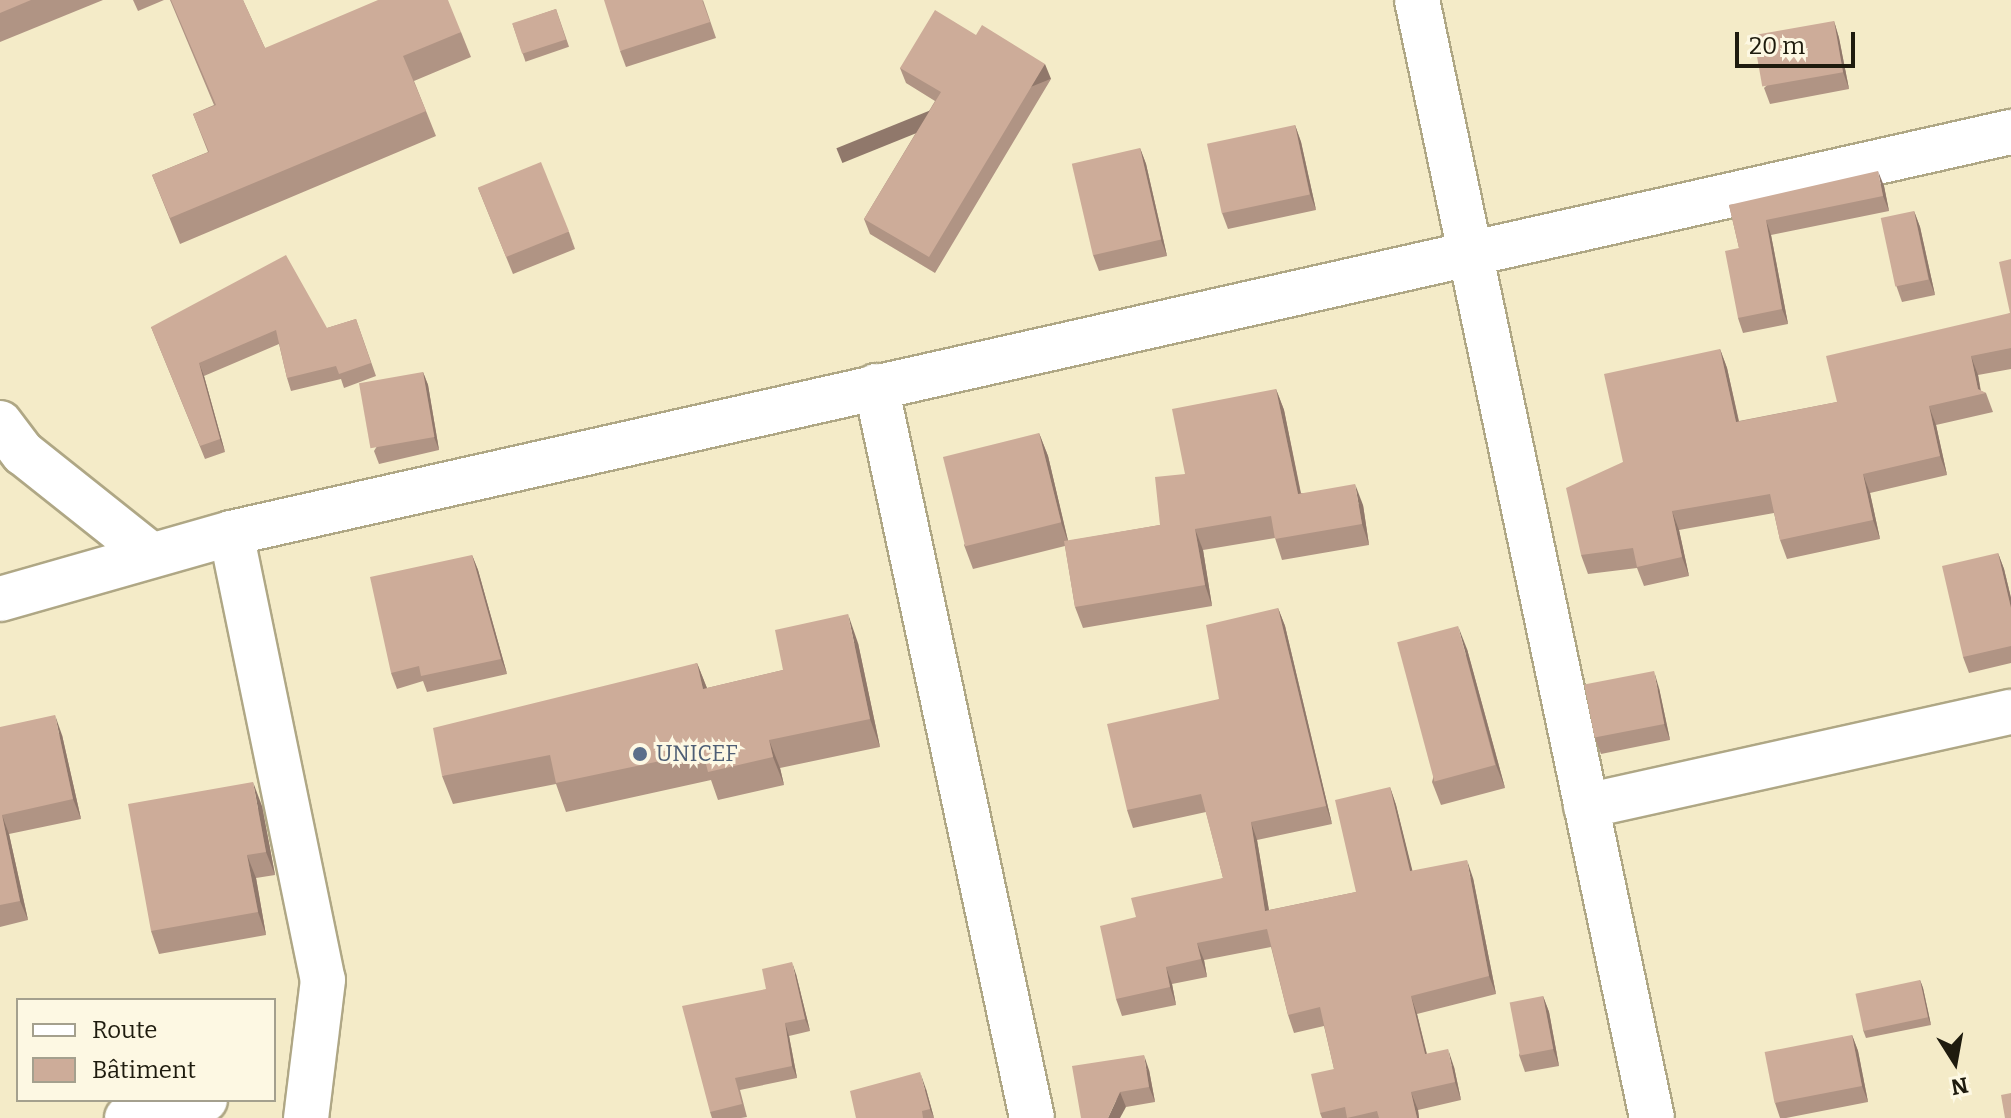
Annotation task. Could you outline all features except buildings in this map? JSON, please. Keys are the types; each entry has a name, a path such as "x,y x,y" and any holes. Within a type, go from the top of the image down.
{"street":[{"path":"1417,0 1652,1118"},
{"path":"0,599 231,533 1469,249 2011,132"},
{"path":"876,386 1032,1118"},
{"path":"0,423 23,453 150,554"},
{"path":"231,533 323,980 293,1080 306,1118"},
{"path":"1586,806 2011,712"},
{"path":"127,1118 196,1102"}],"place":[{"name":"UNICEF","path":"640,754"}]}
